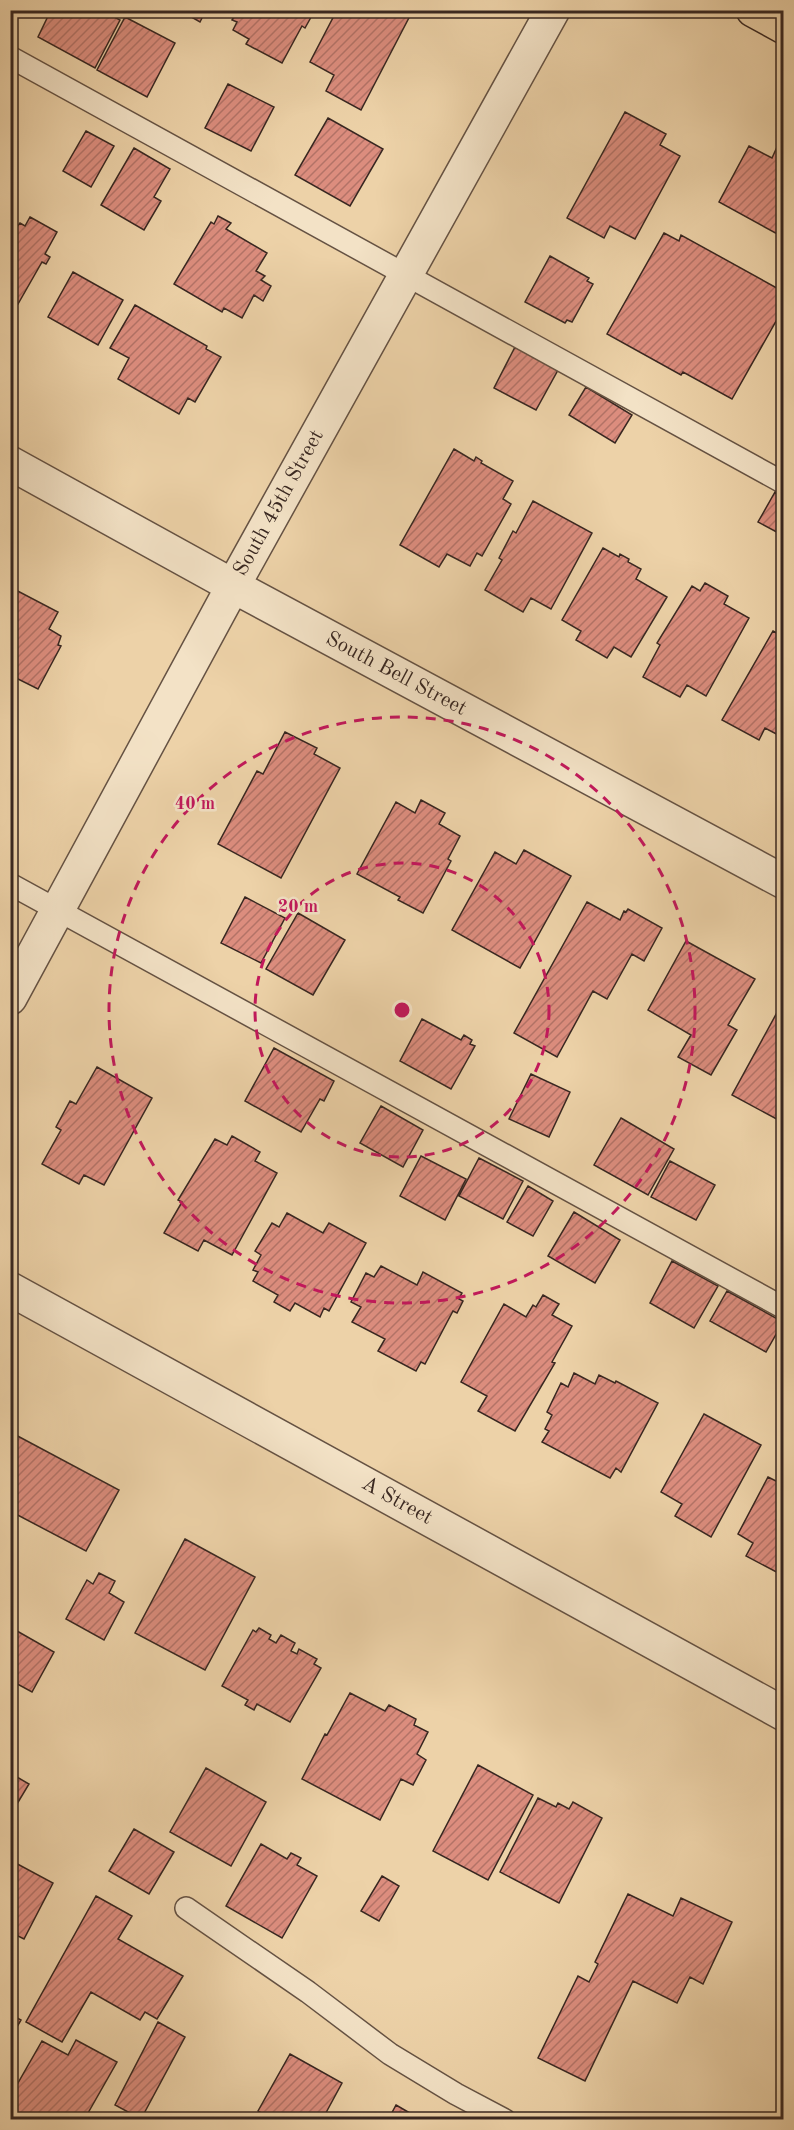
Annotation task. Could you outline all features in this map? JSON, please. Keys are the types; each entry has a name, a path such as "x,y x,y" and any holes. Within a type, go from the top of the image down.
{"main road":[{"path":"753,10 783,27"}],"street":[{"name":"South 45th Street","path":"10,998 232,586 553,10"},
{"name":"South Bell Street","path":"10,463 232,586 783,882"},
{"name":"A Street","path":"10,1289 783,1714"}],"lane":[{"path":"10,57 783,483"},
{"path":"10,884 783,1308"},
{"path":"186,1908 308,1992 390,2054 456,2094 505,2120"}],"building":[{"path":"51,10 101,10 120,20 95,68 38,37"},
{"path":"179,10 206,10 200,22"},
{"path":"238,10 315,10 305,28 302,26 282,63 246,44 249,39 233,30 237,22 232,20"},
{"path":"337,10 413,10 361,110 326,91 334,75 310,62"},
{"path":"125,17 175,43 147,97 97,70"},
{"path":"228,84 274,107 251,151 205,128"},
{"path":"625,112 666,134 660,145 680,156 635,239 610,226 604,238 567,218"},
{"path":"328,118 383,149 350,206 295,175"},
{"path":"86,131 114,146 91,187 63,171"},
{"path":"749,146 772,158 777,147 784,150 784,231 781,236 719,202"},
{"path":"134,148 170,169 154,197 161,201 144,230 101,205"},
{"path":"218,216 231,223 226,229 267,253 256,271 265,276 261,280 271,286 263,301 254,295 242,318 224,308 222,312 174,284 211,222 214,224"},
{"path":"30,217 57,232 45,254 50,257 46,264 42,262 18,304 10,299 10,225 16,228 20,223 25,226"},
{"path":"664,233 679,241 681,235 784,292 784,307 732,399 683,372 681,375 607,334"},
{"path":"550,256 589,278 587,281 593,284 572,322 567,320 565,323 525,302"},
{"path":"73,272 123,300 98,345 48,317"},
{"path":"135,305 207,346 206,349 221,357 195,402 188,398 179,414 118,379 129,358 110,348"},
{"path":"515,347 558,370 536,410 494,388"},
{"path":"586,387 632,415 615,443 569,415"},
{"path":"454,449 474,461 476,457 482,461 481,463 513,481 503,499 511,504 482,556 477,553 470,566 447,554 439,567 400,545"},
{"path":"775,492 784,497 784,536 758,522"},
{"path":"533,501 592,533 551,609 531,598 523,612 485,590 502,560 499,558 513,531 516,533"},
{"path":"603,548 619,557 620,554 629,559 628,562 641,569 636,579 667,597 631,657 614,647 607,658 576,640 581,631 562,620"},
{"path":"784,582 784,601 779,595"},
{"path":"705,583 728,596 724,604 749,618 706,696 687,685 680,697 643,677 660,645 657,643 692,586 700,591"},
{"path":"10,587 58,612 49,629 61,636 58,645 61,646 38,689 10,675"},
{"path":"773,631 784,637 784,738 765,728 759,740 722,720"},
{"path":"285,732 317,748 314,754 340,768 281,878 218,844 257,771 263,774"},
{"path":"421,800 445,813 439,824 460,836 448,859 451,861 423,913 398,900 400,897 357,874 396,802 415,813"},
{"path":"524,850 571,876 520,968 452,930 495,852 516,864"},
{"path":"245,897 285,918 261,963 221,943"},
{"path":"587,902 620,920 624,911 628,909 662,928 644,961 632,954 607,999 593,991 557,1057 514,1033"},
{"path":"298,913 345,940 313,995 266,969"},
{"path":"686,941 755,979 728,1025 737,1030 711,1075 678,1057 691,1035 648,1010"},
{"path":"780,1007 784,1009 784,1123 732,1095"},
{"path":"422,1019 461,1040 464,1035 472,1040 470,1044 475,1046 451,1089 400,1061"},
{"path":"274,1048 334,1081 324,1101 320,1099 301,1132 245,1101"},
{"path":"97,1067 152,1098 104,1185 84,1175 79,1184 42,1164 61,1130 56,1127 70,1101 76,1104"},
{"path":"531,1074 570,1092 549,1137 509,1119"},
{"path":"381,1106 423,1130 403,1167 360,1143"},
{"path":"621,1118 674,1149 648,1195 594,1165"},
{"path":"232,1136 260,1152 255,1161 277,1173 232,1255 204,1240 198,1251 164,1233 182,1202 178,1200 215,1139 227,1145"},
{"path":"421,1156 466,1179 445,1220 400,1196"},
{"path":"479,1158 523,1181 503,1219 459,1196"},
{"path":"670,1161 715,1185 696,1220 651,1197"},
{"path":"528,1186 553,1201 533,1236 507,1222"},
{"path":"574,1212 620,1240 595,1283 548,1256"},
{"path":"287,1213 323,1233 329,1223 366,1243 329,1311 324,1308 320,1317 295,1303 290,1311 274,1302 278,1295 253,1281 258,1272 253,1270 261,1255 255,1251 272,1223 279,1227"},
{"path":"672,1261 718,1286 694,1328 650,1303"},
{"path":"381,1266 417,1285 423,1272 462,1293 459,1299 463,1301 457,1313 453,1311 425,1364 421,1362 416,1371 378,1351 385,1339 352,1322 361,1307 351,1302 366,1273 374,1277"},
{"path":"727,1291 783,1322 766,1352 710,1321"},
{"path":"543,1295 559,1304 552,1315 572,1326 552,1362 555,1363 515,1431 478,1411 487,1396 461,1382 504,1304 526,1317"},
{"path":"574,1373 595,1384 599,1375 615,1383 616,1381 658,1403 621,1472 616,1468 610,1478 542,1442 549,1431 545,1429 552,1415 547,1412 561,1383 568,1387"},
{"path":"704,1414 761,1445 711,1537 675,1516 682,1504 661,1492"},
{"path":"12,1433 119,1490 86,1551 10,1511 10,1436"},
{"path":"768,1477 784,1485 784,1576 746,1556 753,1543 738,1534"},
{"path":"185,1539 255,1577 205,1670 135,1633"},
{"path":"99,1573 115,1581 109,1593 124,1602 104,1640 66,1619 87,1580 93,1584"},
{"path":"10,1627 54,1652 32,1692 10,1680"},
{"path":"259,1628 271,1635 269,1639 276,1643 281,1635 295,1643 291,1651 297,1654 299,1649 317,1659 314,1664 321,1668 290,1722 257,1704 254,1710 245,1705 248,1700 222,1686 253,1630 256,1632"},
{"path":"350,1693 385,1711 389,1705 416,1719 414,1725 428,1732 417,1754 426,1760 413,1785 401,1779 380,1820 302,1779 325,1734 327,1735"},
{"path":"478,1765 533,1795 488,1880 433,1851"},
{"path":"206,1768 266,1802 231,1866 170,1832"},
{"path":"10,1773 29,1784 11,1814 10,1813"},
{"path":"538,1798 556,1807 558,1803 569,1809 573,1802 602,1818 559,1903 500,1872"},
{"path":"134,1829 174,1852 149,1894 109,1871"},
{"path":"261,1844 287,1859 291,1853 301,1858 297,1865 317,1876 282,1938 226,1906"},
{"path":"10,1860 53,1883 24,1939 10,1932"},
{"path":"382,1876 399,1886 379,1921 361,1911"},
{"path":"628,1894 673,1916 681,1898 732,1922 703,1984 690,1977 677,2003 633,1981 585,2081 538,2058 578,1976 589,1982 598,1964 595,1962"},
{"path":"96,1896 132,1916 118,1939 183,1976 157,2019 145,2012 140,2020 91,1992 62,2042 26,2022"},
{"path":"10,2014 21,2020 10,2039"},
{"path":"158,2022 185,2037 141,2119 115,2105"},
{"path":"76,2040 117,2062 84,2120 10,2120 10,2097 42,2041 68,2055"},
{"path":"290,2054 342,2083 322,2120 272,2120 258,2111"},
{"path":"396,2105 422,2120 388,2120"}]}
